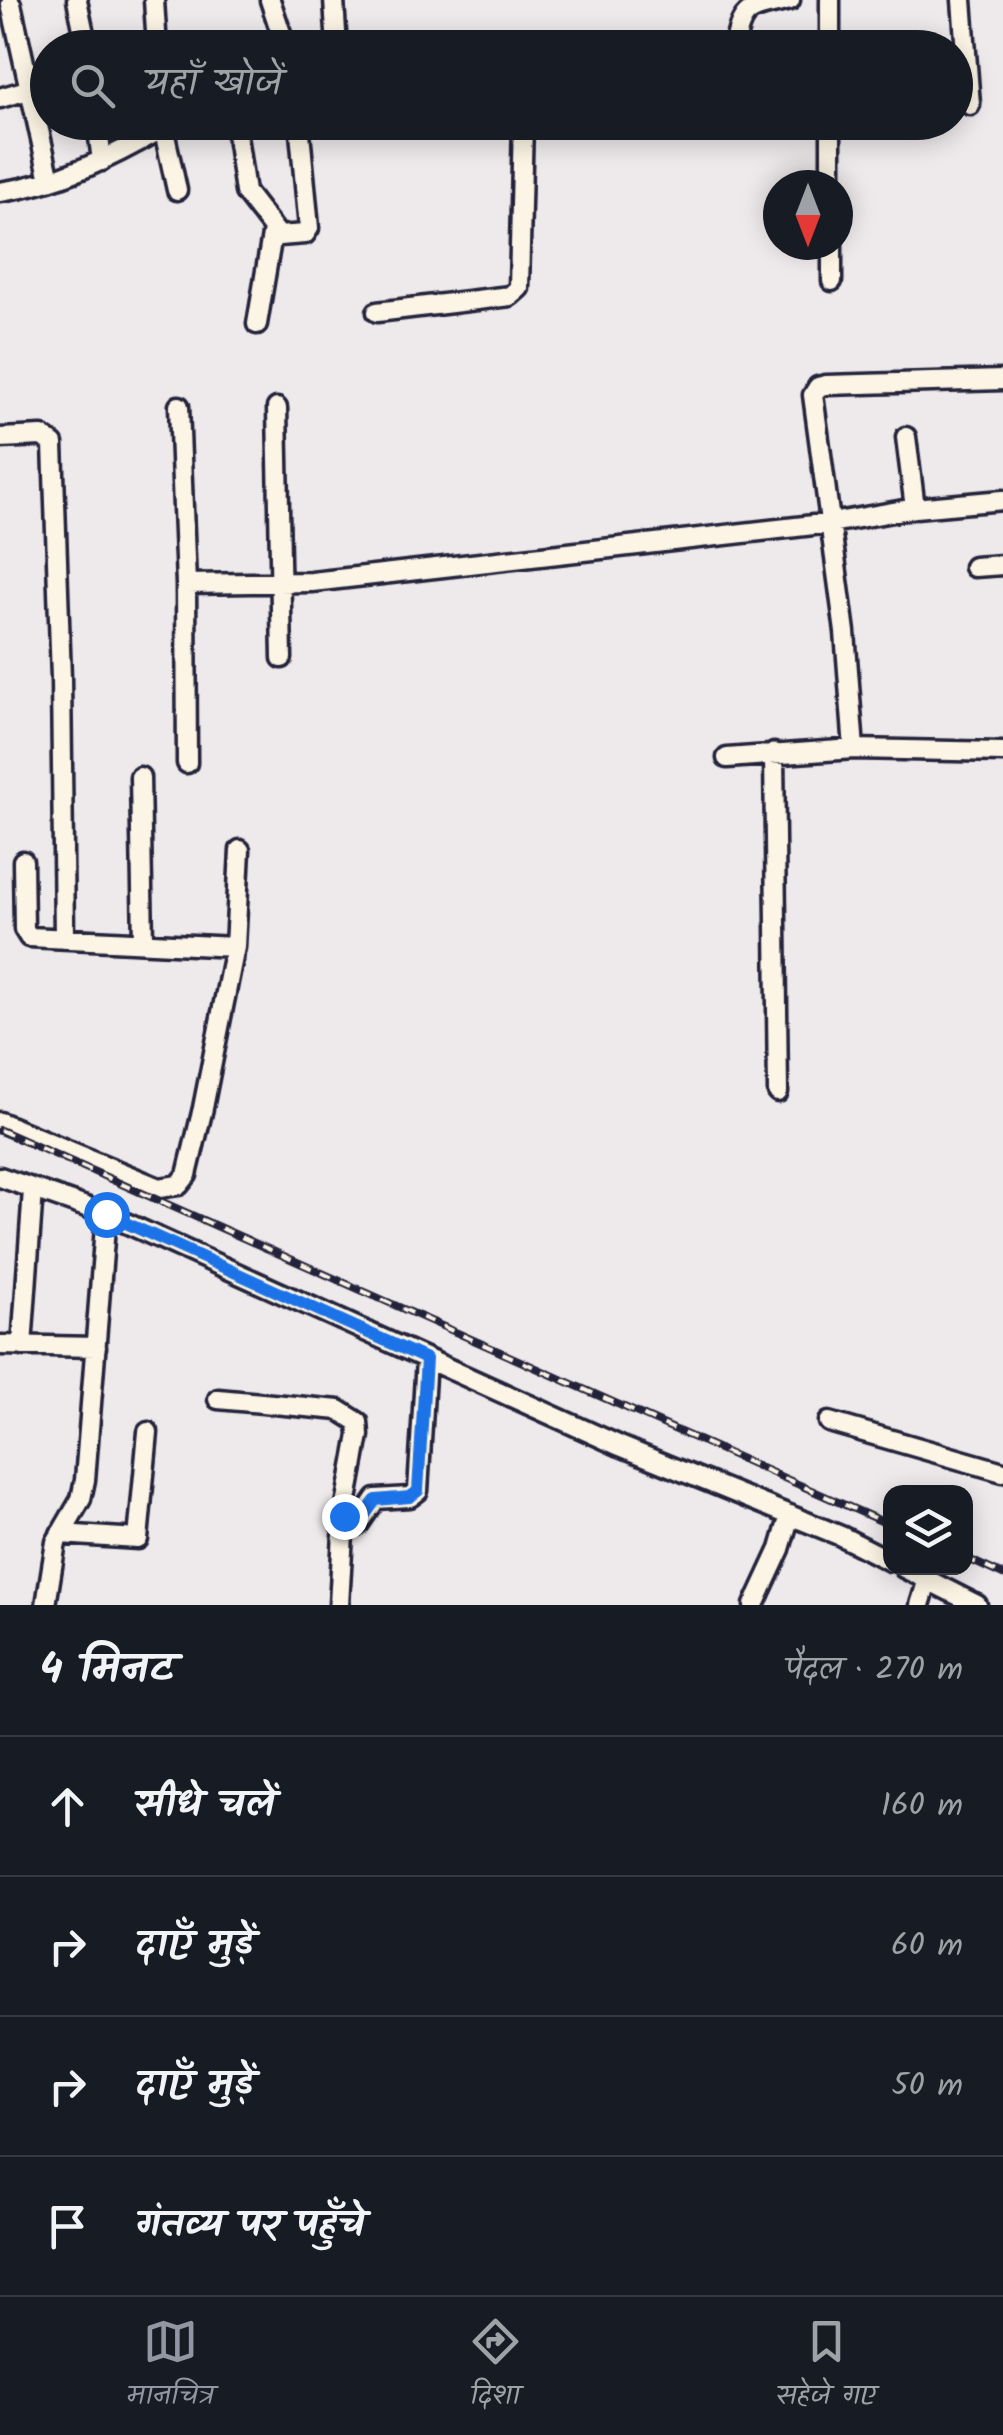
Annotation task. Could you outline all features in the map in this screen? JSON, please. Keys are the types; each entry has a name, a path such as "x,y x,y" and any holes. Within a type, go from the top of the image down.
{"street":[{"path":"77,0 83,30"},
{"path":"154,0 156,30"},
{"path":"270,0 280,30"},
{"path":"334,0 336,30"},
{"path":"739,30 744,15 790,0 805,0"},
{"path":"830,0 830,30"},
{"path":"962,0 964,30"},
{"path":"8,6 30,63"},
{"path":"0,98 30,89"},
{"path":"45,140 50,180"},
{"path":"99,140 102,160"},
{"path":"0,192 50,180 102,160 136,140"},
{"path":"165,140 176,190"},
{"path":"237,140 244,192 278,236 296,238 309,228 301,140"},
{"path":"377,312 510,296 519,288 523,140"},
{"path":"831,140 832,170"},
{"path":"258,324 273,229"},
{"path":"832,260 832,282"},
{"path":"854,749 846,632 813,395 818,387 1003,380"},
{"path":"179,406 187,762"},
{"path":"277,408 282,658"},
{"path":"0,438 42,436 53,444 64,937"},
{"path":"906,437 915,508"},
{"path":"186,584 312,582 830,523 915,508 1002,507"},
{"path":"974,567 1003,565"},
{"path":"727,758 854,749 1003,752"},
{"path":"774,753 778,1092"},
{"path":"140,776 143,942"},
{"path":"0,1122 159,1188 179,1185 186,1175 203,1108 235,947 240,850"},
{"path":"23,860 25,934 235,947"},
{"path":"0,1177 106,1214 637,1453 883,1558"},
{"path":"22,1346 33,1190"},
{"path":"46,1605 60,1534 81,1499 85,1480 106,1214"},
{"path":"0,1345 96,1347"},
{"path":"342,1527 358,1524 376,1500 410,1497 418,1491 426,1359"},
{"path":"218,1399 339,1410 358,1422 342,1527 339,1605"},
{"path":"829,1422 1003,1472"},
{"path":"60,1534 138,1539 148,1432"},
{"path":"754,1605 780,1549 790,1515"},
{"path":"916,1575 977,1605"},
{"path":"920,1605 928,1582"}],"railway":[{"path":"0,1130 883,1522"},
{"path":"973,1561 1003,1575"}],"route":[{"path":"106,1214 426,1359 416,1495 376,1500 363,1520 353,1527 342,1527 344,1516"}]}
